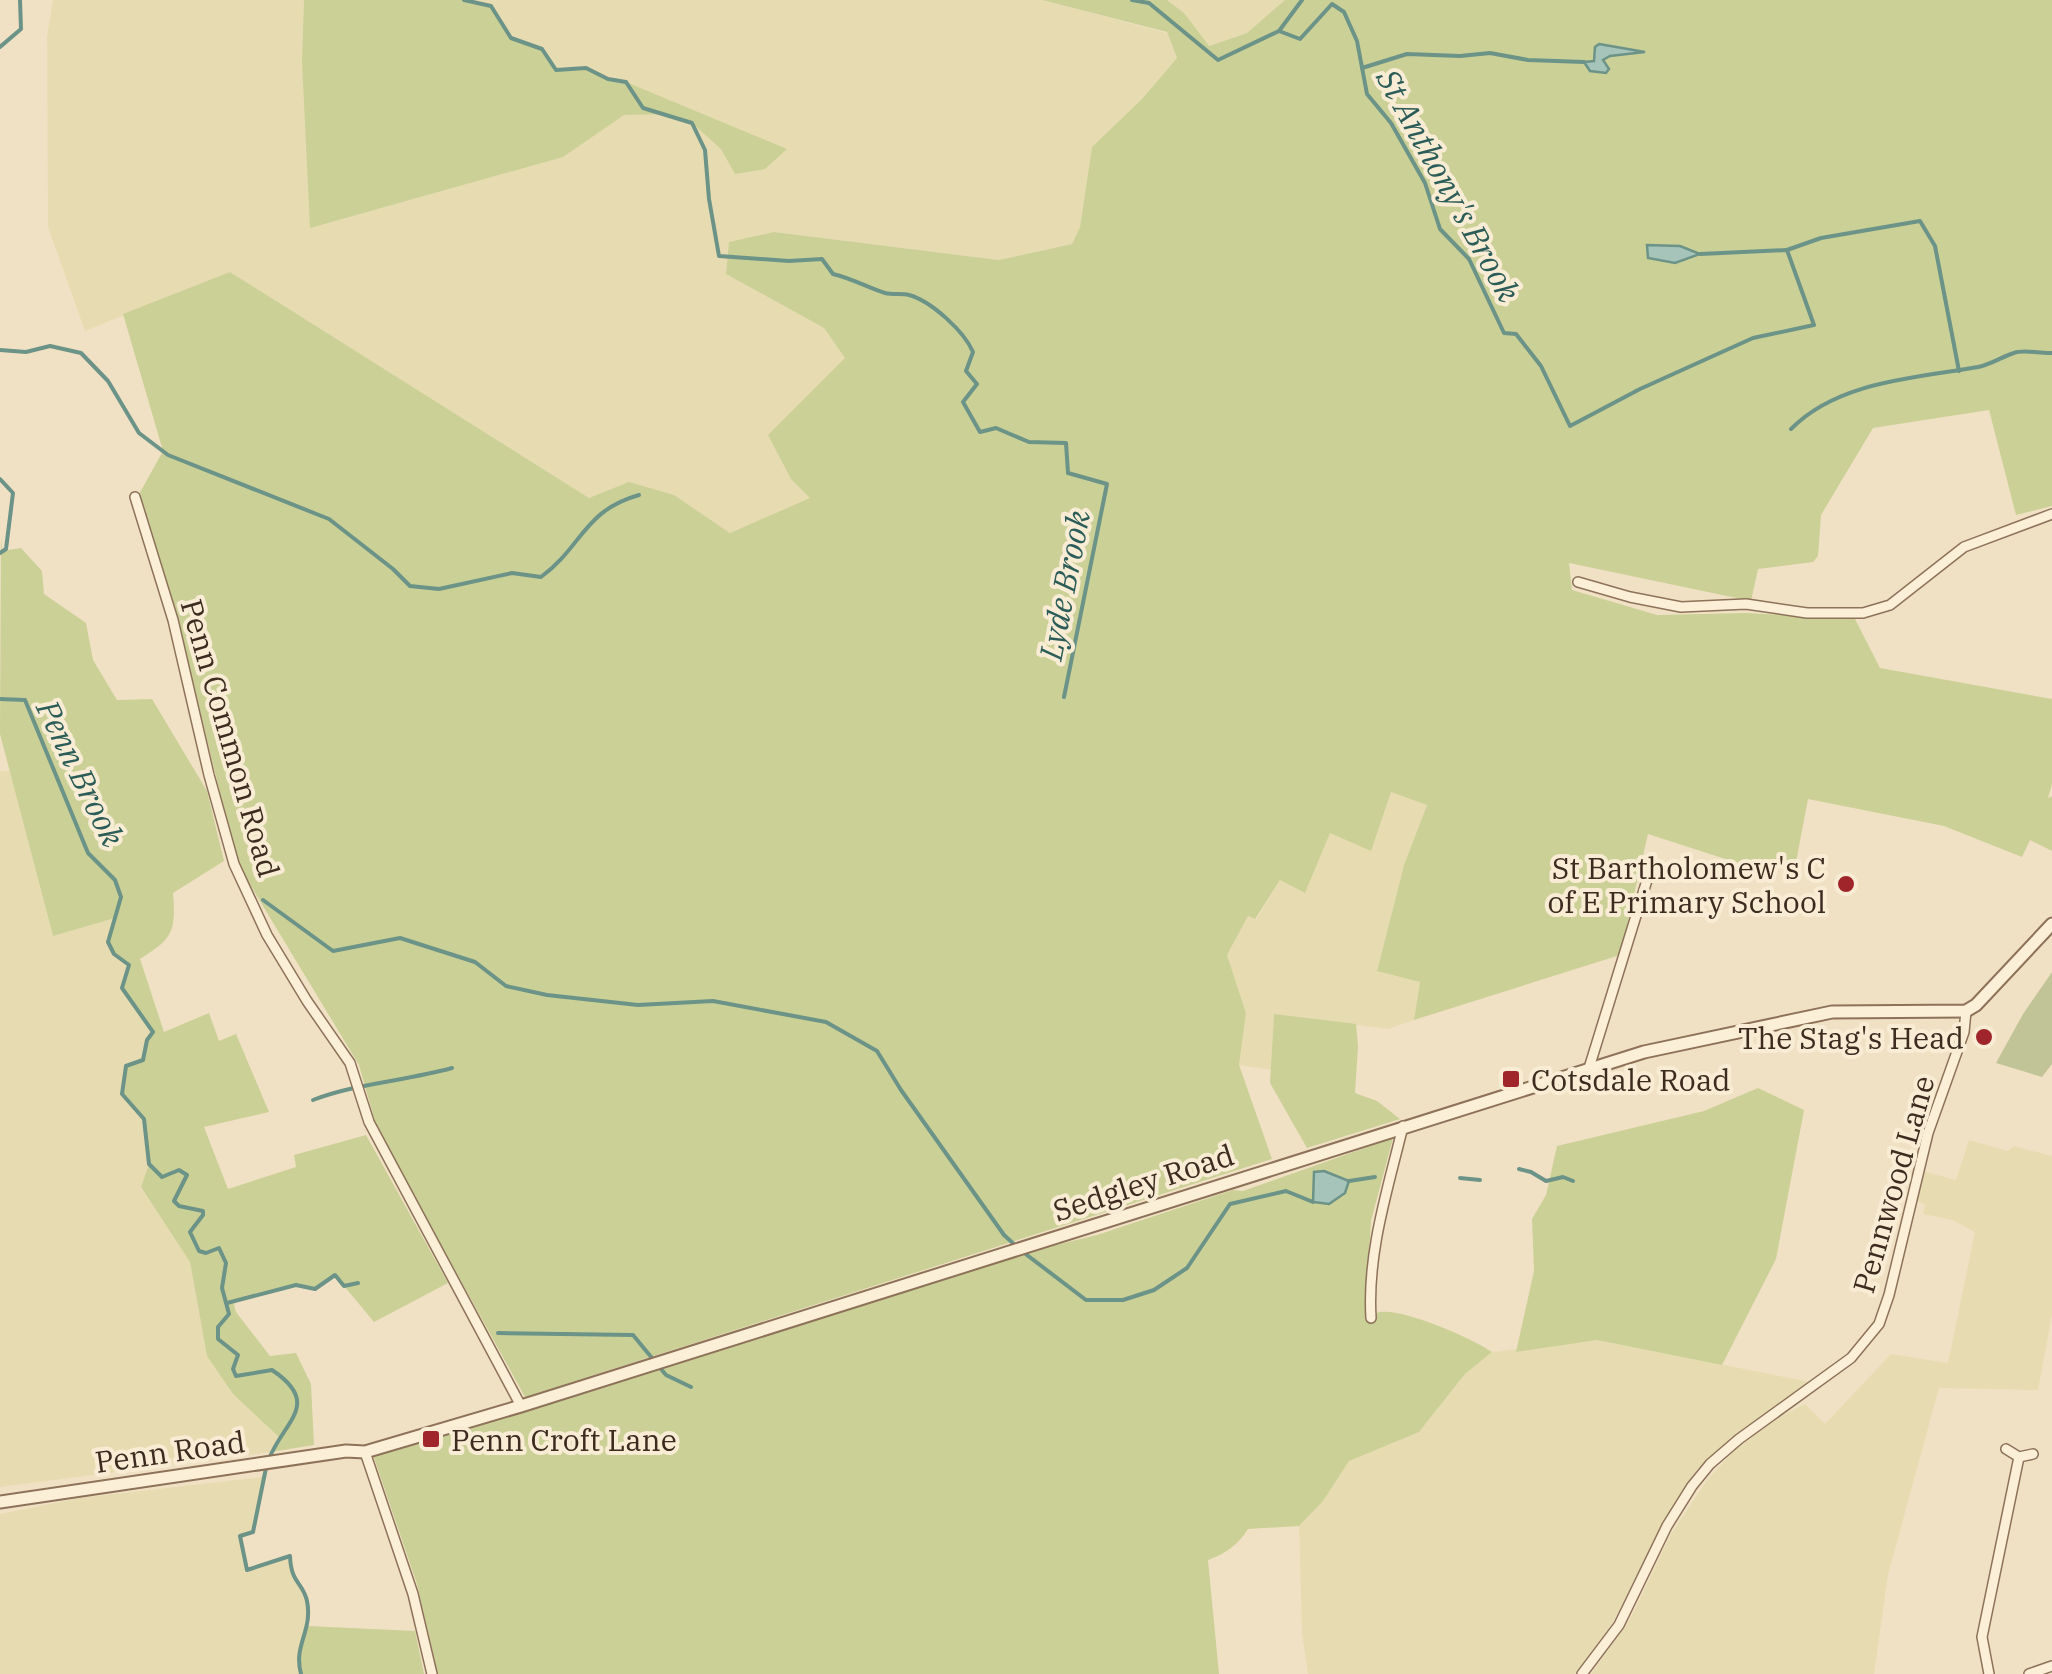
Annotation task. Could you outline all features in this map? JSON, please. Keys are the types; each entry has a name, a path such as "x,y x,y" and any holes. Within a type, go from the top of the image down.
{"street":[{"name":"Penn Common Road","path":"134,498 173,620 234,864 268,935 307,1001 350,1062 369,1122 521,1406"},
{"path":"1578,582 1682,607 1746,604 1807,613 1862,613 1890,605 1964,547 2052,514"},
{"path":"1590,1068 1652,864"},
{"path":"1966,1011 2052,924"},
{"name":"Sedgley Road","path":"346,1451 365,1452 521,1406 1403,1126 1682,1042 1832,1012 1966,1011"},
{"name":"Pennwood Lane","path":"1582,1674 1619,1625 1667,1526 1710,1464 1739,1438 1851,1358 1879,1324 1928,1133 1964,1032 1966,1011"},
{"path":"1371,1318 1369,1283 1376,1238 1403,1126"},
{"path":"2006,1449 2018,1457 2033,1454"},
{"name":"Penn Road","path":"0,1502 346,1451"},
{"path":"365,1452 414,1594 432,1674"},
{"path":"1989,1674 1982,1638 2018,1457"},
{"path":"2030,1674 2052,1666"}],"shaded area":[{"path":"53,0 1042,0 1167,33 1177,58 1142,99 1092,147 1080,227 1072,244 999,260 774,232 726,274 824,328 846,358 811,498 730,533 674,495 589,498 230,272 85,331 48,227 47,37"},
{"path":"1167,0 1285,0 1247,33 1208,46 1184,13"},
{"path":"0,771 10,771 53,936 115,918 108,942 114,954 129,965 123,988 153,1032 143,1060 149,1164 141,1187 190,1262 207,1356 233,1394 280,1438 271,1452 0,1487"},
{"path":"1391,792 1427,804 1404,865 1377,970 1420,982 1414,1020 1388,1029 1274,1014 1271,1070 1239,1065 1246,1013 1227,955 1248,916 1256,919 1280,880 1305,893 1330,832"},
{"path":"1969,1140 2008,1151 2014,1146 2052,1156 2052,1315 2038,1390 1939,1388 1888,1575 1874,1674 1591,1674 1629,1621 1671,1534 1707,1480 1736,1449 1805,1404 1825,1424 1891,1354 1948,1363 1975,1232 1952,1220 1923,1214 1925,1205 1918,1201 1916,1191 1922,1171 1956,1180"},
{"path":"1597,1340 1810,1382 1696,1470 1670,1510 1613,1622 1575,1674 1308,1674 1302,1634 1299,1526 1323,1501 1351,1458 1419,1432 1465,1374 1492,1352"},
{"path":"263,1477 253,1532 240,1537 248,1569 290,1556 291,1574 307,1597 308,1626 297,1658 301,1674 0,1674 0,1514 79,1498"}],"green space":[{"path":"304,0 464,0 491,6 511,38 542,49 556,70 586,68 787,149 765,169 735,174 721,149 692,123 668,114 624,115 563,157 310,228 302,61"},
{"path":"1042,0 1167,0 1184,13 1209,46 1247,33 1285,0 2052,0 2052,506 2016,515 1989,410 1873,428 1821,515 1818,556 1813,562 1758,569 1751,601 1569,563 1572,590 1657,615 1746,613 1855,619 1880,668 2052,699 2052,784 2048,798 2052,796 2052,851 2030,840 2022,857 1944,826 1808,799 1796,862 1744,865 1648,834 1620,955 1414,1020 1420,982 1377,971 1404,865 1427,805 1391,792 1371,851 1330,833 1305,893 1280,880 1255,919 1248,916 1227,955 1246,1013 1239,1065 1272,1159 525,1397 377,1129 359,1065 237,863 175,607 138,496 163,451 123,314 230,272 589,498 629,482 674,495 730,533 810,498 791,479 768,435 845,358 824,328 726,274 729,242 774,232 999,260 1072,244 1080,227 1092,147 1142,99 1177,58 1167,32"},
{"path":"1,537 2,551 21,548 42,571 44,594 86,623 93,660 117,700 152,699 207,791 224,861 173,893 170,933 140,959 164,1032 209,1013 219,1041 236,1034 269,1112 204,1127 228,1189 296,1167 294,1155 366,1135 448,1283 374,1322 335,1275 315,1289 296,1285 233,1301 236,1312 270,1356 296,1353 311,1384 314,1445 271,1452 280,1438 233,1394 207,1356 190,1262 141,1187 149,1164 144,1119 122,1094 126,1066 142,1060 153,1032 122,988 129,965 114,954 108,942 115,918 53,936 0,734"},
{"path":"2052,972 2052,1064 2042,1077 1996,1063 2023,1014"},
{"path":"1274,1014 1356,1024 1355,1093 1377,1101 1400,1119 1307,1148 1270,1083"},
{"path":"1758,1088 1804,1110 1776,1259 1722,1365 1597,1340 1516,1352 1534,1271 1532,1219 1546,1195 1557,1146 1704,1111"},
{"path":"1393,1138 1371,1221 1365,1317 1391,1312 1420,1319 1492,1352 1465,1374 1419,1432 1349,1461 1323,1501 1299,1526 1248,1529 1231,1548 1208,1560 1219,1674 438,1674 417,1584 373,1455 1031,1251 1097,1235 1233,1190 1243,1191"},
{"path":"308,1626 415,1631 424,1674 301,1674 297,1658"}],"water":[{"path":"1599,44 1645,52 1610,56 1603,60 1609,69 1606,73 1590,71 1584,62 1594,61"},
{"path":"1647,245 1680,246 1700,254 1675,263 1648,258"},
{"path":"1324,1171 1349,1181 1345,1193 1329,1204 1313,1202 1314,1172"}],"waterway":[{"name":"Penn Brook","path":"0,47 21,29 20,0"},
{"name":"Lyde Brook","path":"464,0 491,6 511,38 542,49 556,70 586,68 608,79 626,82 643,108 692,123 705,150 719,256 822,259 833,274 927,303 955,326 973,352 966,371 977,384 963,402 980,432 996,428 1029,442 1066,443 1068,473 1107,484 1064,697"},
{"path":"1132,0 1149,3 1218,60 1279,31 1302,0"},
{"name":"St Anthony's Brook","path":"1279,31 1300,39 1332,4 1344,12 1357,41 1367,94 1391,123 1425,183 1440,229 1469,259 1504,333 1516,334 1541,366 1570,426 1640,389 1753,338 1814,325 1787,250 1700,254"},
{"path":"1362,68 1407,54 1490,53 1528,60 1584,62"},
{"path":"1787,250 1821,238 1920,221 1935,246 1959,371"},
{"path":"0,350 26,352 50,346 81,353 108,381 139,433 168,455 329,519 410,586 439,589 512,573 541,577 594,520 620,502 639,495"},
{"path":"1791,429 1810,413 1854,391 1978,367 2018,352 2052,353"},
{"name":"Penn Brook","path":"0,479 13,493 6,549 0,553"},
{"name":"Penn Brook","path":"0,699 25,700 88,853 115,880 121,897 108,942 114,954 129,965 122,988 153,1032 143,1060 126,1066 122,1094 144,1119 149,1164 162,1177 179,1170 187,1175 174,1201 179,1206 203,1211 190,1232 199,1251 206,1253 219,1248 226,1263 222,1288 229,1314 218,1327 218,1339 238,1355 233,1369 236,1376 272,1370 295,1393 295,1413 269,1459"},
{"path":"263,900 333,951 400,938 475,962 506,986 547,995 638,1005 713,1001 826,1022 877,1051 1004,1235 1016,1246"},
{"path":"313,1100 452,1068"},
{"path":"1519,1169 1546,1181 1563,1177 1573,1181"},
{"path":"1349,1181 1375,1177"},
{"path":"1460,1178 1480,1180"},
{"path":"1023,1252 1086,1300 1123,1300 1154,1290 1187,1268 1230,1204 1286,1191 1313,1202"},
{"path":"227,1303 296,1285 315,1289 335,1275 344,1286 358,1283"},
{"path":"498,1333 633,1335 666,1375 691,1387"},
{"name":"Penn Brook","path":"266,1468 253,1532 240,1536 247,1570 290,1556 308,1612 299,1654 301,1674"}],"place":[{"name":"St Bartholomew's C of E Primary School","path":"1846,884"},
{"name":"The Stag's Head","path":"1984,1037"},
{"name":"Cotsdale Road","path":"1511,1079"},
{"name":"Penn Croft Lane","path":"431,1439"}]}
